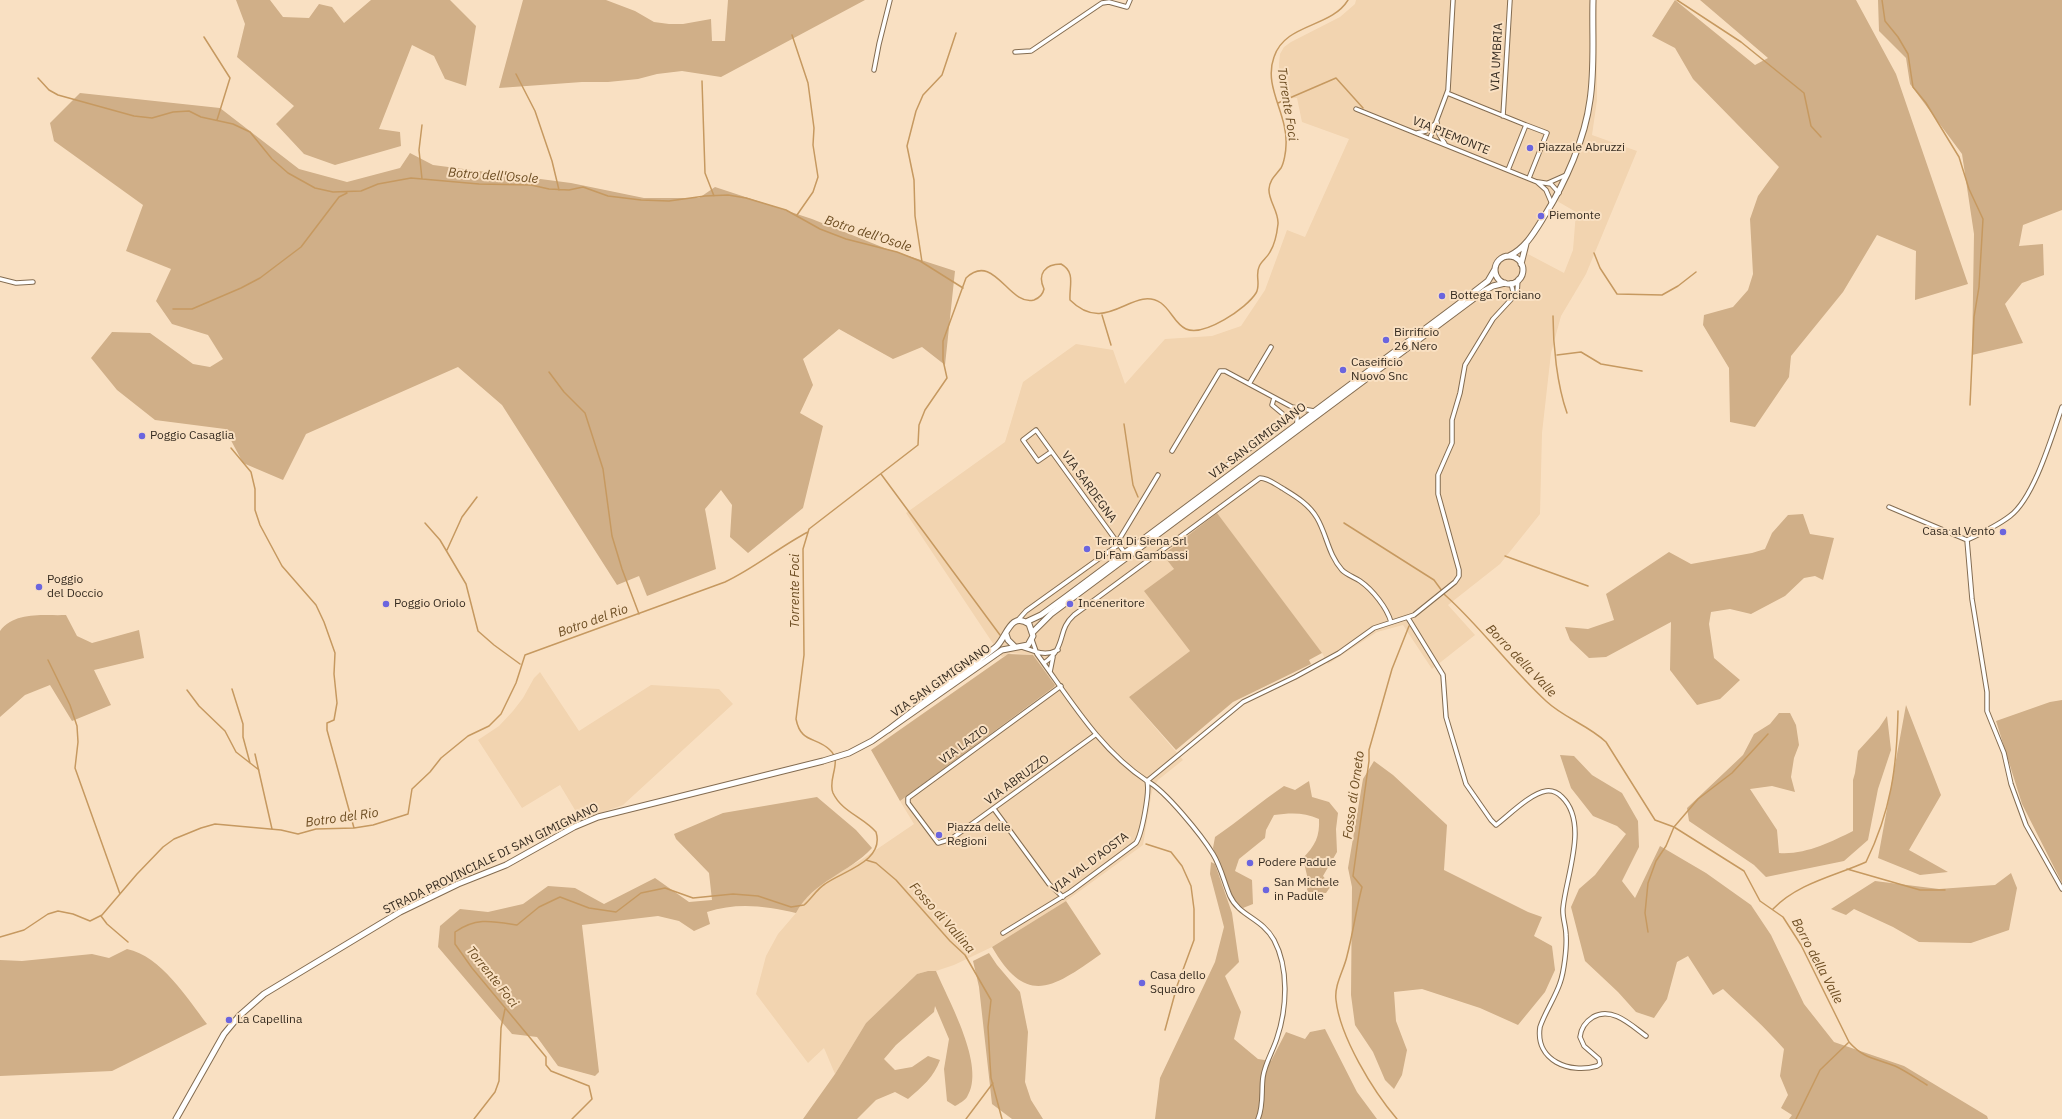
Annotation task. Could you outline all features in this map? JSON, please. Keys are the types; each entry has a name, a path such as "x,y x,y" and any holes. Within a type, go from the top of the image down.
{"main road":[{"path":"1528,242 1510,256 1501,259 1496,269 1498,277 1508,283 1518,279 1522,272 1521,264 1528,242 1559,192 1567,174 1590,104 1592,81 1593,0"},
{"path":"1510,256 1517,259 1521,264"},
{"name":"VIA SAN GIMIGNANO","path":"1026,622 1044,612 1125,554 1297,425 1488,281 1496,269"},
{"name":"VIA SAN GIMIGNANO","path":"1033,632 1051,614 1484,291 1493,286 1508,283"},
{"path":"1006,634 1010,643 1015,646 1022,647 1028,645 1032,640 1033,632 1026,622 1018,620"},
{"name":"VIA SAN GIMIGNANO","path":"888,730 996,647 1006,634 1009,625 1018,620"},
{"name":"VIA SAN GIMIGNANO","path":"888,730 1000,652 1015,646"},
{"name":"STRADA PROVINCIALE DI SAN GIMIGNANO","path":"176,1119 220,1039 243,1011 283,982 400,912 458,884 506,865 574,827 598,816 826,760 868,743 888,730"}],"street":[{"path":"874,70 890,0"},
{"path":"1015,52 1031,50 1102,3 1109,2 1127,6 1130,0"},
{"path":"1430,138 1447,93 1453,0"},
{"name":"VIA UMBRIA","path":"1503,116 1510,0"},
{"name":"VIA UMBRIA","path":"1447,93 1526,125"},
{"name":"VIA PIEMONTE","path":"1356,109 1529,178 1537,182 1546,190 1552,204"},
{"path":"1416,133 1428,129 1437,121"},
{"path":"1437,121 1439,134 1445,144"},
{"path":"1508,170 1526,125 1547,133 1529,178"},
{"path":"1548,183 1567,174"},
{"name":"VIA PIEMONTE","path":"1537,182 1548,183"},
{"path":"1548,183 1559,192"},
{"path":"0,279 16,283 33,282"},
{"path":"1146,781 1243,702 1292,678 1339,652 1372,629 1408,618 1439,596 1457,580 1460,572 1438,494 1438,475 1452,443 1452,422 1460,393 1465,365 1493,319 1518,291 1518,279"},
{"path":"1508,283 1514,296"},
{"path":"1249,384 1271,347"},
{"path":"1172,451 1219,372 1225,371 1292,407 1315,411"},
{"path":"1214,475 1283,424 1285,418 1283,413 1271,404 1274,398"},
{"path":"1292,407 1297,415 1297,425"},
{"path":"1967,540 2010,516 2025,500 2032,486 2062,407"},
{"name":"VIA SARDEGNA","path":"1051,452 1038,461 1023,440 1036,430 1125,554"},
{"path":"1018,620 1026,611 1118,544 1158,475"},
{"path":"1043,662 1052,657 1058,649 1065,626 1074,615 1254,481 1261,478 1269,480 1308,506 1317,519 1329,550 1336,562 1344,572 1360,581 1368,589 1385,608 1391,622"},
{"path":"1889,507 1967,540"},
{"path":"1967,540 1972,599 1987,692 1987,711 2004,752 2011,784 2026,825 2062,889"},
{"path":"1408,618 1443,675 1446,717 1466,784 1491,820 1496,825 1525,802 1547,790 1557,792 1566,801 1574,814 1573,852 1563,907 1563,916 1567,934 1566,945 1561,982 1540,1027 1539,1032 1544,1049 1558,1065 1581,1068 1597,1066 1600,1064 1599,1059 1584,1046 1580,1038 1584,1025 1590,1019 1607,1013 1617,1017 1646,1036"},
{"path":"1032,640 1037,654 1095,735 1126,766 1161,790 1206,844 1218,864 1235,906 1266,927 1275,941 1279,953 1284,981 1284,1004 1277,1038 1268,1059 1263,1077 1264,1094 1258,1119"},
{"path":"1022,647 1037,654 1049,653 1058,649"},
{"path":"1043,662 1049,653"},
{"path":"1050,672 1052,657"},
{"name":"VIA LAZIO","path":"951,840 942,843 937,842 908,803 908,798 1060,686"},
{"name":"VIA ABRUZZO","path":"951,840 1095,735"},
{"name":"VIA VAL D'AOSTA","path":"1003,933 1063,897 1136,842 1148,791 1146,781"},
{"path":"994,809 1049,884 1063,897"}],"shaded area":[{"path":"236,0 270,0 283,17 309,18 319,4 332,7 344,23 371,0 450,0 476,26 466,86 445,79 434,56 412,45 379,129 400,132 401,146 335,165 304,154 276,124 294,106 237,57 245,24"},
{"path":"523,0 606,0 635,11 654,22 669,24 683,24 711,19 712,41 725,41 728,0 865,0 721,77 682,71 657,74 638,79 608,82 582,82 499,88"},
{"path":"1356,0 1597,0 1597,100 1592,135 1637,151 1586,274 1561,316 1551,353 1542,433 1540,514 1500,564 1448,605 1475,635 1432,669 1403,625 1377,632 1328,664 1322,653 1163,555 1174,569 1190,651 1129,697 1183,760 1158,780 1152,791 1143,845 1066,901 992,947 954,965 936,971 928,971 917,974 866,1023 835,1074 824,1048 808,1063 756,994 766,956 778,934 796,913 802,902 827,879 861,860 914,824 900,801 1054,687 1054,684 1033,655 1012,653 1002,657 906,513 1005,442 1023,382 1076,344 1113,350 1125,384 1165,339 1212,336 1241,326 1265,290 1287,230 1305,237 1349,139 1302,122 1297,98 1280,99 1280,54 1284,47 1291,42 1340,17 1355,4","holes":["1557,201 1576,212 1573,250 1564,273 1528,254 1529,245"]},
{"path":"1675,0 1755,65 1768,58 1700,0 1856,0 1896,74 1968,284 1915,300 1916,251 1877,235 1843,292 1791,356 1789,377 1755,427 1730,422 1729,368 1703,325 1704,315 1733,307 1748,290 1753,274 1750,219 1758,196 1779,167 1693,79 1675,48 1652,36"},
{"path":"1878,0 2062,0 2062,210 2023,225 2019,246 2043,244 2044,275 2022,283 2005,304 2023,343 1972,355 1974,234 1962,154 1910,84 1906,58 1879,31"},
{"path":"80,93 220,108 299,169 347,182 400,168 410,153 433,165 571,183 644,198 699,198 715,187 812,219 887,249 955,271 945,365 922,347 893,359 839,329 803,359 813,385 800,413 823,426 803,508 748,553 730,537 732,505 721,490 705,509 716,569 647,596 639,576 617,585 502,405 458,367 306,434 283,480 243,463 225,429 155,420 117,390 91,358 112,332 150,333 193,364 210,367 223,359 208,335 172,324 156,301 171,269 126,251 143,205 54,141 50,123"},
{"path":"1217,513 1322,653 1309,660 1311,664 1233,702 1176,750 1129,697 1190,651 1144,591 1174,569 1163,555"},
{"path":"1803,514 1810,534 1834,538 1823,580 1815,576 1804,578 1785,596 1751,614 1730,609 1711,612 1709,624 1714,658 1740,680 1720,699 1697,705 1670,670 1671,622 1606,657 1589,658 1570,640 1565,627 1588,629 1614,620 1606,594 1669,552 1691,564 1752,553 1765,549 1772,533 1788,515"},
{"path":"39,615 66,615 77,636 92,643 139,630 144,658 94,670 111,705 72,721 50,685 25,695 0,717 0,631 6,625 22,617"},
{"path":"1008,654 1033,655 1055,685 1054,687 900,801 871,750"},
{"path":"540,672 579,731 651,685 719,689 733,704 623,805 581,820 560,785 522,808 478,740 499,726 513,711 523,698 534,678"},
{"path":"2062,700 2062,883 2022,804 1996,721 2050,702"},
{"path":"1906,705 1941,795 1909,850 1948,872 1920,875 1878,858"},
{"path":"1779,713 1790,713 1796,725 1799,745 1794,758 1791,777 1795,792 1772,786 1750,789 1777,830 1779,853 1808,850 1853,831 1853,780 1858,751 1879,728 1887,716 1891,750 1878,789 1868,840 1844,861 1766,877 1754,865 1689,821 1687,808 1743,755 1754,734 1770,724"},
{"path":"1560,755 1574,756 1592,775 1622,793 1638,821 1639,847 1622,881 1635,898 1660,846 1706,873 1751,905 1771,935 1804,1004 1834,1042 1904,1066 1987,1116 1988,1119 1789,1119 1792,1115 1781,1108 1788,1095 1780,1076 1784,1049 1723,989 1713,995 1688,956 1677,962 1667,999 1654,1018 1636,1012 1618,992 1585,961 1571,907 1579,889 1595,875 1626,834 1617,826 1593,816 1571,788"},
{"path":"1374,761 1393,775 1447,825 1444,870 1528,912 1542,917 1534,936 1552,946 1555,970 1545,992 1518,1025 1480,1008 1422,989 1394,992 1396,1021 1407,1050 1402,1075 1394,1089 1385,1080 1373,1052 1355,1025 1351,995 1352,887 1348,868 1363,779"},
{"path":"1309,781 1312,797 1329,802 1338,813 1336,829 1337,852 1323,876 1331,886 1326,893 1307,892 1308,880 1303,858 1314,845 1318,836 1319,819 1308,815 1297,814 1274,815 1266,830 1265,838 1239,859 1235,871 1252,880 1253,904 1243,908 1235,902 1213,848 1215,837 1284,786 1295,790"},
{"path":"817,797 856,830 872,848 863,857 821,885 803,902 796,913 774,908 752,906 729,907 707,912 710,924 694,931 679,921 658,916 582,925 599,1072 595,1076 558,1066 537,1037 512,1034 438,947 440,926 460,909 488,912 523,904 548,886 575,888 604,904 655,878 689,902 712,900 709,873 676,839 674,834 723,813"},
{"path":"1211,862 1215,864 1232,913 1239,962 1225,976 1241,1012 1234,1039 1258,1059 1271,1061 1286,1032 1305,1039 1310,1032 1325,1029 1357,1092 1377,1119 1155,1119 1160,1078 1215,962 1224,927 1210,874"},
{"path":"2011,873 2017,888 2009,930 1971,943 1919,942 1893,927 1854,909 1846,915 1831,909 1875,881 1939,889 1995,885"},
{"path":"1066,901 1101,954 1084,966 1055,982 1042,986 1029,985 1017,978 1005,966 992,947"},
{"path":"127,949 139,953 162,969 182,991 207,1024 112,1071 0,1076 0,960 22,961 92,954 109,958"},
{"path":"989,953 997,965 1020,992 1028,1032 1025,1082 1031,1100 1043,1119 1012,1119 992,1104 979,987 973,961"},
{"path":"928,971 936,971 964,1034 972,1069 972,1084 967,1097 955,1106 947,1101 944,1069 949,1039 935,1006 934,1012 896,1045 884,1059 895,1070 912,1067 928,1056 940,1060 931,1077 908,1099 895,1092 876,1100 857,1119 803,1119 835,1074 866,1023 917,974"}],"waterway":[{"name":"Torrente Foci","path":"572,1119 592,1099 589,1086 551,1071 546,1065 546,1057 472,968 455,944 455,932 470,924 484,921 517,925 539,907 560,897 589,908 616,912 641,893 665,888 693,898 733,894 758,896 791,907 804,905 822,886 869,858 874,851 877,842 876,832 865,822 847,810 837,800 832,788 835,765 834,755 825,746 805,736 798,727 796,719 804,655 803,549 809,529 918,445 919,425 925,410 947,378 943,360 943,341 966,278 976,271 985,271 993,275 1017,296 1025,300 1034,300 1040,296 1044,289 1041,279 1044,271 1055,264 1061,264 1069,271 1071,280 1070,300 1083,310 1096,313 1108,312 1130,303 1151,299 1161,303 1168,309 1182,327 1186,329 1203,329 1214,325 1244,306 1256,293 1258,270 1273,246 1278,227 1278,220 1270,197 1269,189 1272,180 1281,168 1284,160 1286,150 1286,134 1273,90 1271,68 1274,57 1280,46 1288,38 1298,31 1331,16 1348,0"},
{"path":"1677,0 1741,42 1804,93 1811,126 1821,137"},
{"path":"1882,0 1885,21 1898,37 1908,54 1913,87 1926,103 1959,157 1969,189 1983,219 1979,287 1974,317 1970,405"},
{"path":"922,262 915,216 914,180 907,146 916,111 923,95 942,75 956,33"},
{"path":"792,35 808,83 814,128 813,145 818,177 813,192 797,215"},
{"path":"204,37 230,78 217,120"},
{"path":"516,74 535,111 552,161 559,190"},
{"name":"Botro dell'Osole","path":"38,78 49,90 58,95 134,116 152,118 173,112 189,111 201,117 233,124 250,132 272,159 288,173 315,188 333,192 361,191 378,184 411,178 479,184 531,185 549,189 569,190 583,187 608,196 641,200 669,201 705,196 728,195 746,198 786,210 820,229 846,239 897,252 920,261 963,288"},
{"path":"1278,103 1336,78 1363,108"},
{"path":"702,81 705,173 714,196"},
{"path":"422,125 419,150 422,179"},
{"path":"173,309 192,309 241,288 260,278 301,247 339,197 347,193"},
{"path":"1594,253 1600,268 1617,294 1662,295 1678,286 1696,272"},
{"name":"Borro della Valle","path":"1102,315 1111,345"},
{"path":"1553,316 1556,365 1567,413"},
{"path":"1557,355 1581,352 1601,364 1642,371"},
{"path":"549,372 564,392 585,413 603,469 612,536 622,569 639,614"},
{"path":"1124,424 1133,485 1138,497"},
{"path":"231,448 251,472 255,489 255,510 260,525 282,566 316,605 335,653 334,674 337,703 334,720 327,723 327,730 354,828"},
{"path":"881,474 1000,635"},
{"path":"447,550 462,517 477,497"},
{"path":"425,523 440,540 466,584 478,631 520,664"},
{"name":"Borro della Valle","path":"1344,523 1434,580 1445,595 1471,620 1520,675 1546,701 1606,742 1655,820 1674,827 1744,871 1760,901 1783,917 1801,945 1849,1042 1854,1048 1865,1055 1895,1066 1927,1085"},
{"name":"Botro del Rio","path":"0,937 24,930 48,914 58,911 73,914 90,921 102,915 137,874 163,847 174,839 201,828 215,824 281,830 298,834 316,829 354,828 373,825 408,814 412,789 430,772 441,758 468,736 489,726 501,714 516,683 525,655 725,582 808,532"},
{"path":"1505,556 1588,586"},
{"name":"Fosso di Orneto","path":"1397,1119 1368,1079 1351,1047 1339,1015 1336,1000 1336,989 1346,961 1362,887 1353,876 1369,761 1369,750 1392,669 1409,626"},
{"path":"48,660 70,705 77,726 78,742 75,768 120,894"},
{"path":"232,689 243,724 243,737 250,763"},
{"path":"187,690 199,706 225,731 236,752 259,770"},
{"path":"1773,909 1783,900 1805,886 1866,862 1875,843 1887,807 1894,770 1898,711"},
{"path":"1648,932 1645,913 1648,883 1656,861 1666,846 1674,827 1698,799 1732,773 1768,734"},
{"path":"255,754 272,829"},
{"path":"1146,844 1171,852 1182,866 1191,886 1194,909 1194,940 1177,986 1165,1030"},
{"name":"Fosso di Vallina","path":"866,860 876,863 896,880 950,941 965,955 991,1000 988,1027 991,1078 1002,1119"},
{"path":"1847,869 1920,890 1945,890"},
{"path":"101,916 107,924 128,942"},
{"path":"474,1119 495,1092 499,1081 501,1028 505,1009"},
{"path":"1796,1119 1820,1070 1848,1043"},
{"path":"966,1119 993,1083"}],"place":[{"name":"Piazzale Abruzzi","path":"1530,148"},
{"name":"Piemonte","path":"1541,216"},
{"name":"Bottega Torciano","path":"1442,296"},
{"name":"Birrificio 26 Nero","path":"1386,340"},
{"name":"Caseificio Nuovo Snc","path":"1343,370"},
{"name":"Poggio Casaglia","path":"142,436"},
{"name":"Casa al Vento","path":"2003,532"},
{"name":"Terra Di Siena Srl Di Fam Gambassi","path":"1087,549"},
{"name":"Poggio del Doccio","path":"39,587"},
{"name":"Poggio Oriolo","path":"386,604"},
{"name":"Inceneritore","path":"1070,604"},
{"name":"Piazza delle Regioni","path":"939,835"},
{"name":"Podere Padule","path":"1250,863"},
{"name":"San Michele in Padule","path":"1266,890"},
{"name":"Casa dello Squadro","path":"1142,983"},
{"name":"La Capellina","path":"229,1020"}]}
